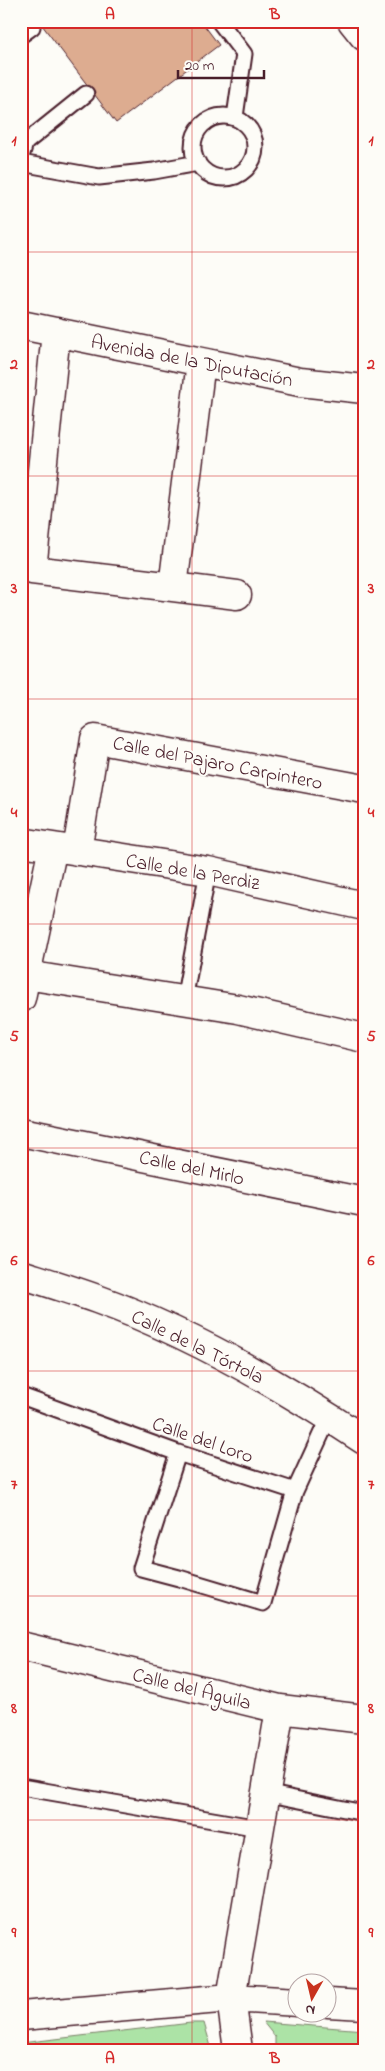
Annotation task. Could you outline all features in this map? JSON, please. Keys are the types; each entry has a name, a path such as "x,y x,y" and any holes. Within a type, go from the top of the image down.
{"street":[{"path":"352,21 364,36"},
{"name":"Avenida de la Diputación","path":"21,325 300,382 364,389"},
{"path":"56,332 32,570 237,595"},
{"path":"173,587 201,362"},
{"name":"Calle del Pajaro Carpintero","path":"65,849 96,739 364,789"},
{"name":"Calle de la Perdiz","path":"21,842 208,871 364,906"},
{"path":"65,849 25,969 238,1009 364,1038"},
{"name":"Calle del Mirlo","path":"21,1132 364,1202"},
{"name":"Calle de la Tórtola","path":"21,1274 98,1299 175,1332 254,1372 364,1440"},
{"name":"Calle del Águila","path":"21,1646 280,1709 364,1719"},
{"path":"238,2050 231,1998 280,1709"},
{"path":"21,2016 231,1998 288,2001"},
{"path":"338,2004 364,2005"}],"lane":[{"path":"219,21 244,54 235,117"},
{"path":"21,157 24,143 86,94"},
{"path":"224,115 235,117 244,122 251,131 255,141 255,152 252,162 236,176 225,178 214,176 205,171 198,163 193,142 197,131 204,123 224,115"},
{"path":"21,163 99,177 154,171 198,163"},
{"path":"184,1000 208,871"},
{"name":"Calle del Loro","path":"21,1396 178,1453 295,1491"},
{"path":"178,1453 141,1568 263,1604 295,1491 329,1417"},
{"path":"21,1788 259,1828"},
{"path":"265,1793 364,1813"}],"green space":[{"path":"263,2022 364,2030 364,2050 275,2050 275,2037"},
{"path":"204,2023 212,2050 21,2050 21,2043"}],"building":[{"path":"39,21 201,21 219,45 116,123"}]}
